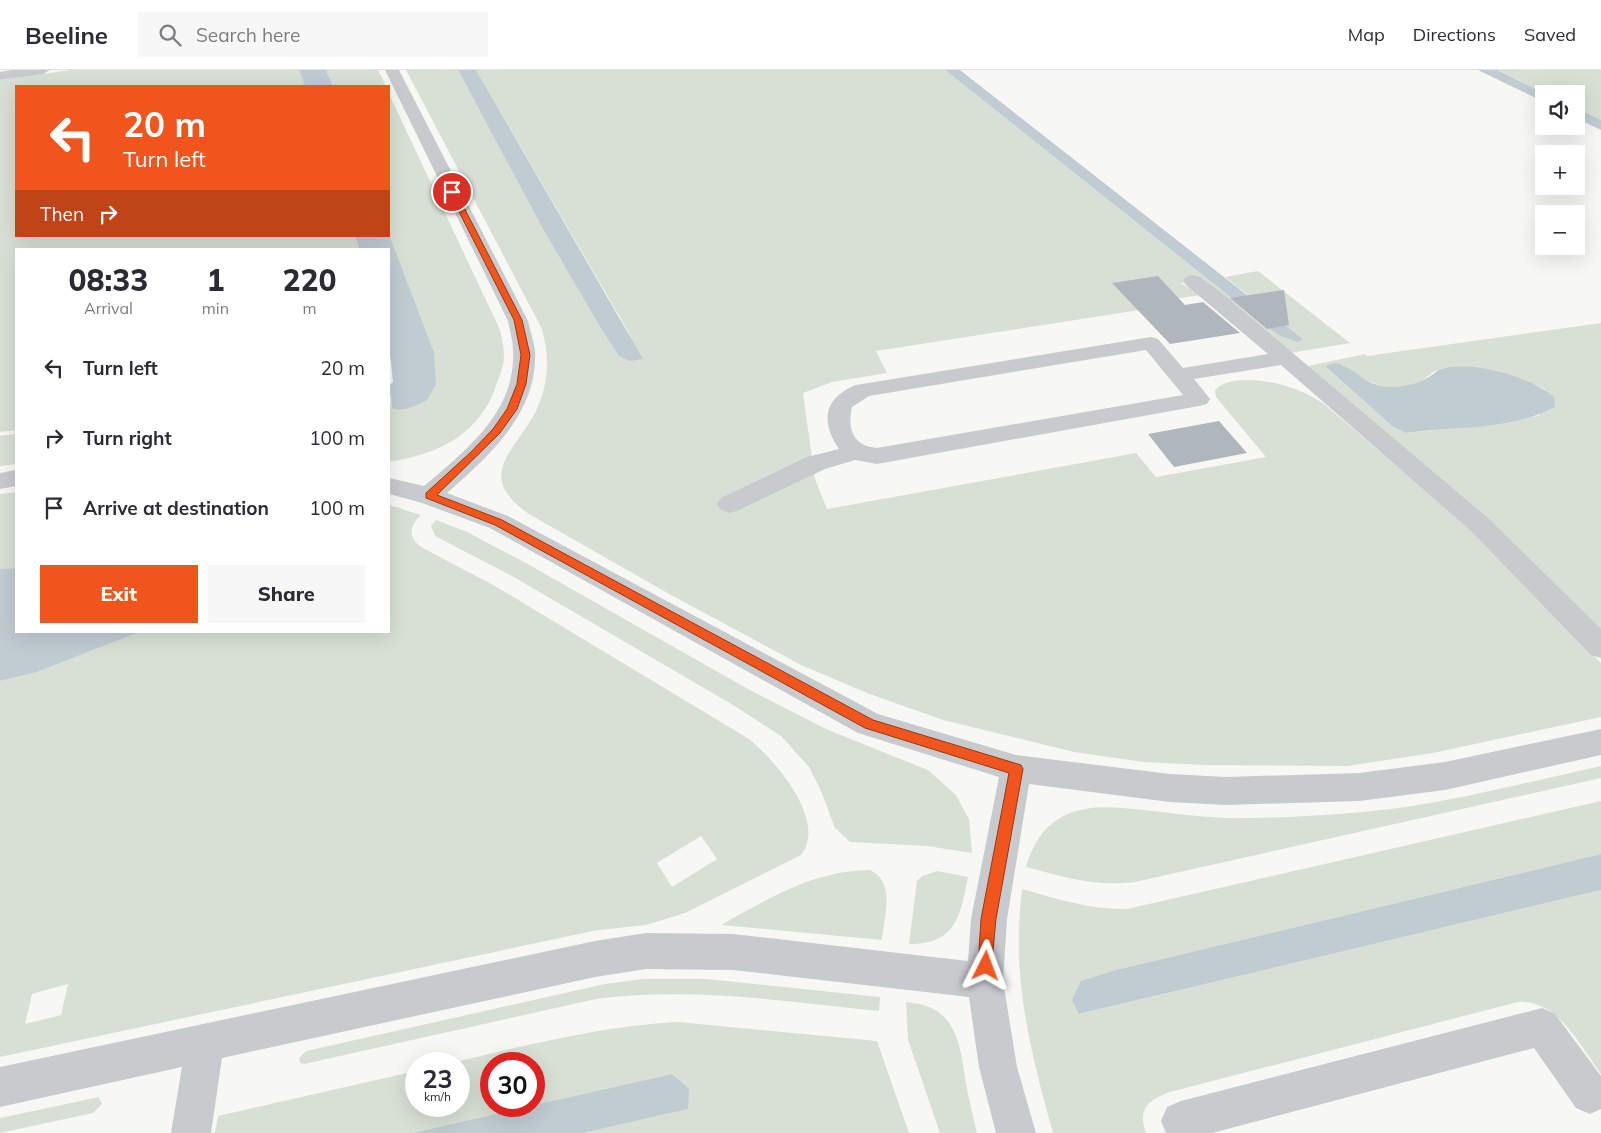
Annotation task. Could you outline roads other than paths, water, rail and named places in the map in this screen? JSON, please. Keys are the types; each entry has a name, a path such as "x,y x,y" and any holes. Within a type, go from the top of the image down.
{"street":[{"path":"0,76 43,70"},
{"path":"392,70 518,320 526,355 522,384 512,409 497,431 430,496"},
{"path":"1193,281 1480,524 1601,647"},
{"path":"730,504 816,463 855,452 877,456 1199,399 1151,344 864,390 849,396 842,402 839,414 845,443 855,452"},
{"path":"1178,375 1284,358"},
{"path":"0,480 15,478"},
{"path":"390,486 430,496 499,522 869,724 1016,769 1170,788 1226,791 1359,787 1445,776 1601,742"},
{"path":"1016,769 989,919 985,982 998,1067 1016,1133"},
{"path":"0,1087 595,959 646,951 733,952 985,982"},
{"path":"1186,1133 1181,1121 1542,1026 1590,1094"},
{"path":"191,1133 205,1043"}]}
